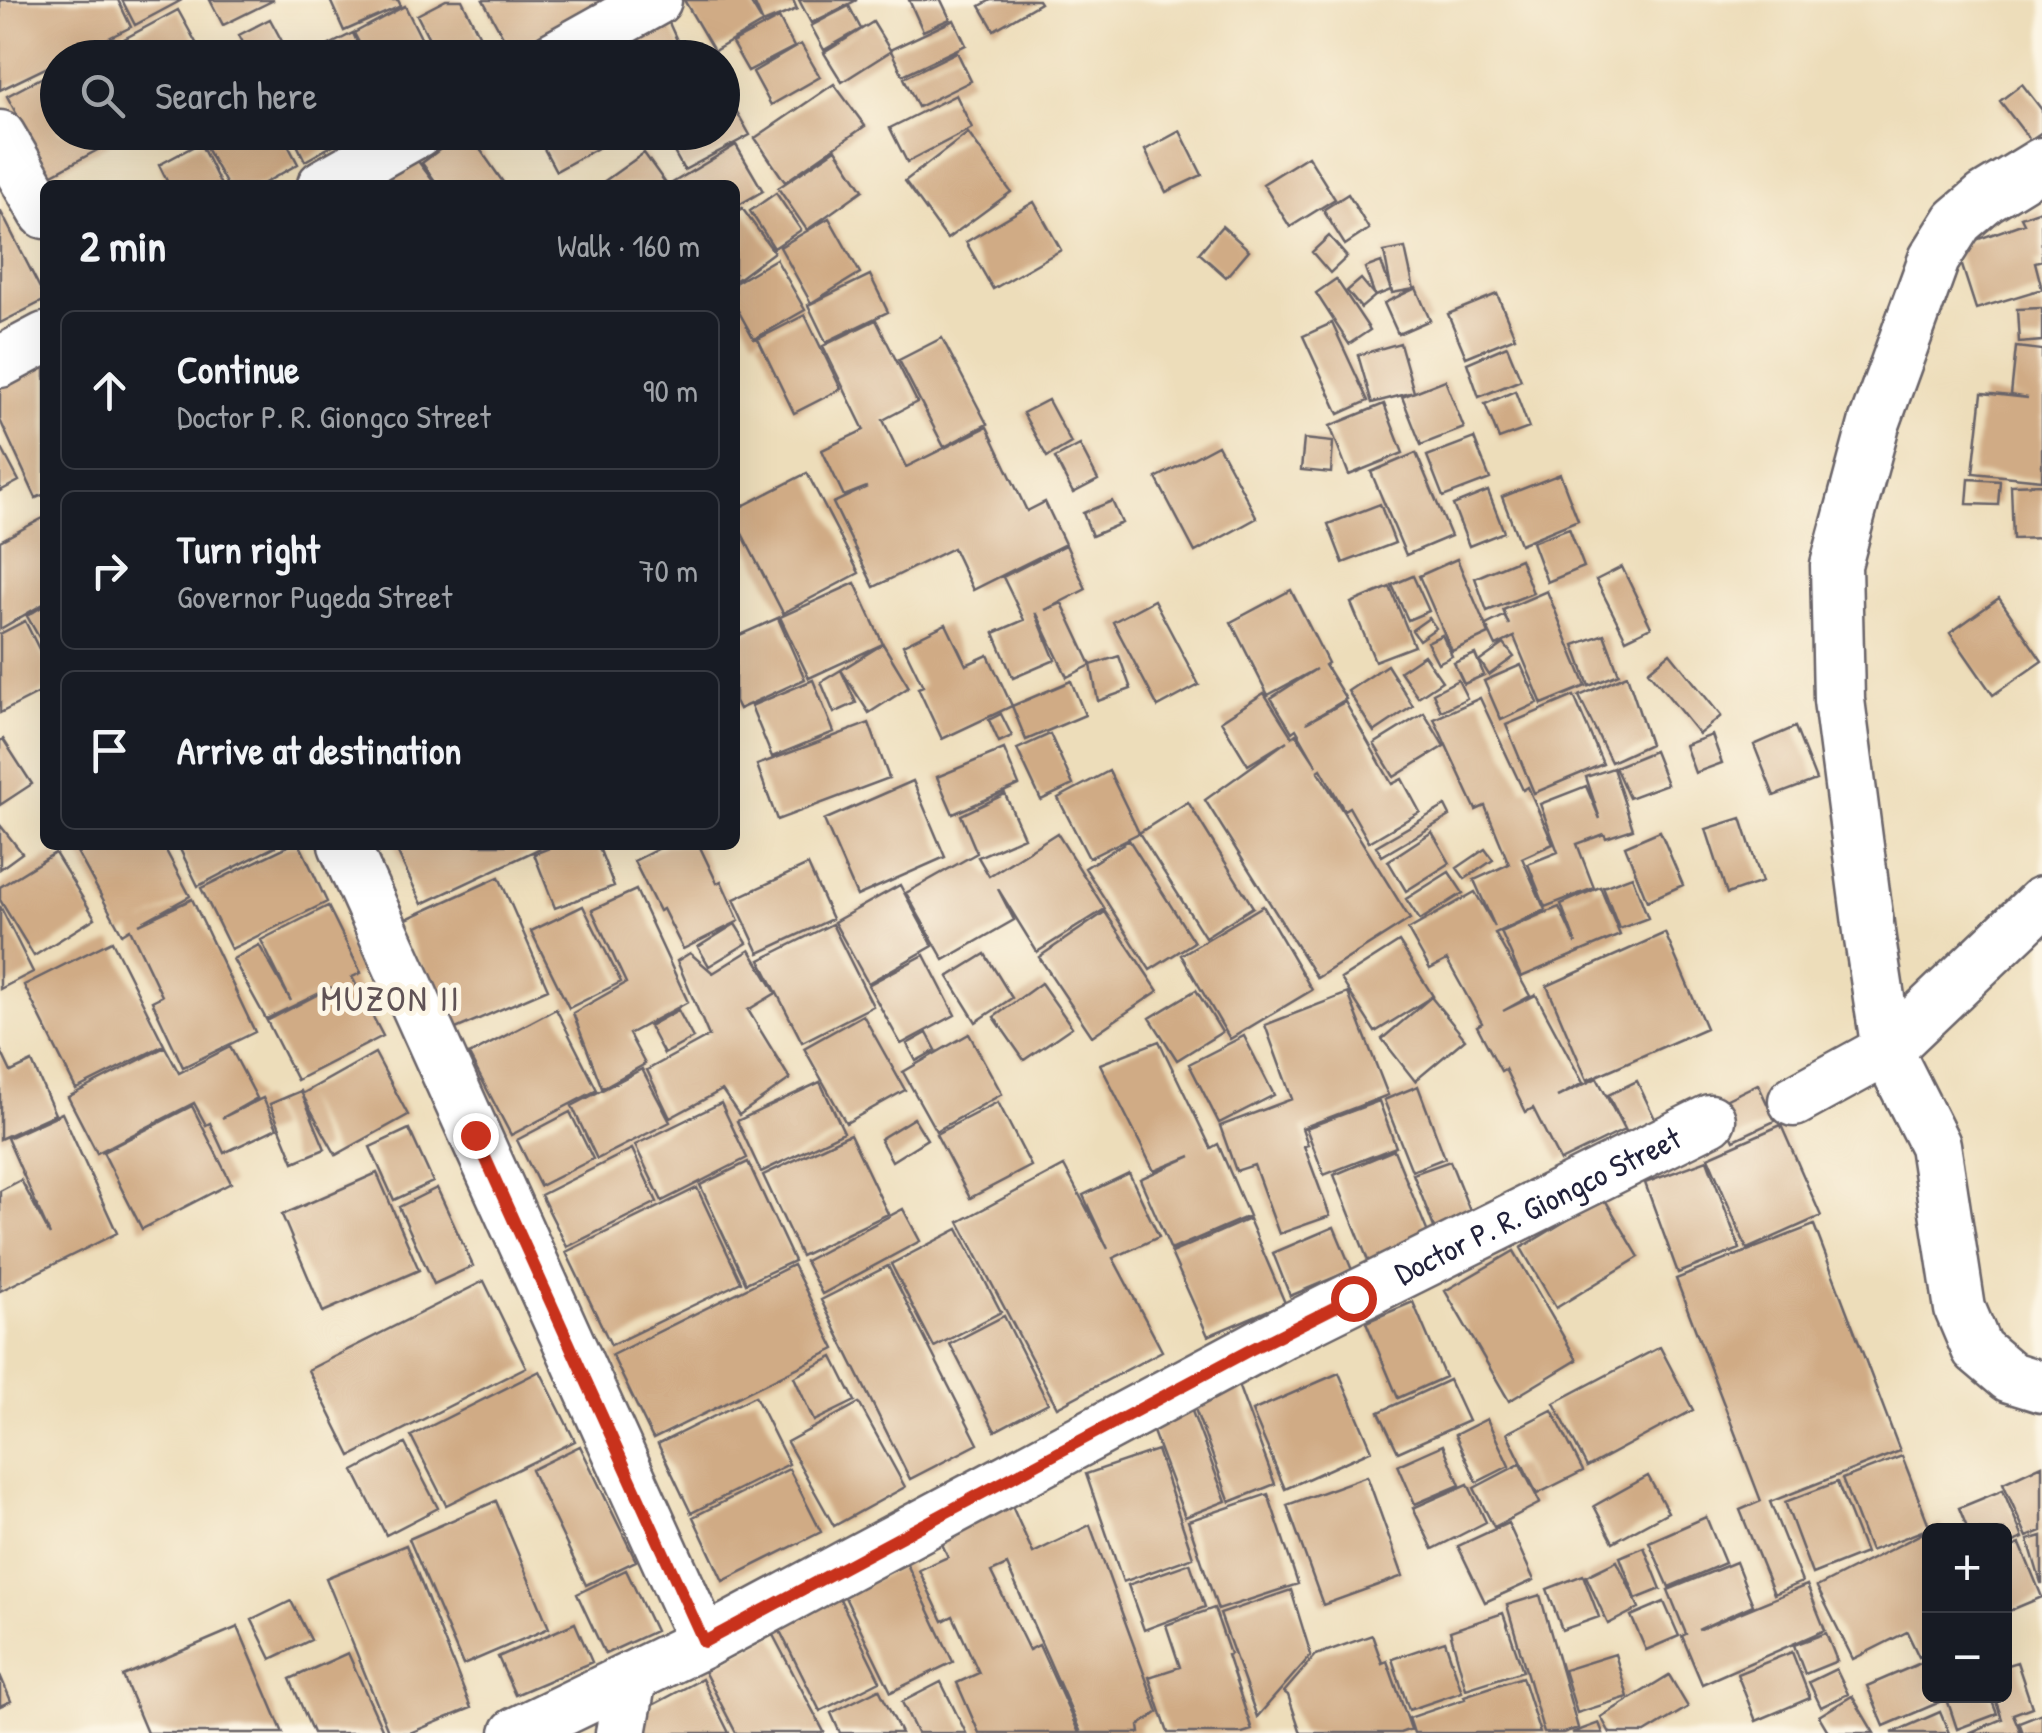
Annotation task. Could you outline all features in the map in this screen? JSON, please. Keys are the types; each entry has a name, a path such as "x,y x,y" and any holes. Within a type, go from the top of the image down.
{"street":[{"path":"584,40 656,0"},
{"path":"0,136 40,204"},
{"path":"332,180 385,150"},
{"path":"2042,162 1985,198 1958,221 1934,259 1874,424 1836,565 1838,700 1887,1050 1935,1145 1960,1309 1977,1349 2010,1376 2042,1387"},
{"path":"0,362 40,341"},
{"path":"346,850 704,1642"},
{"path":"1794,1102 1887,1050 2042,902"},
{"name":"Doctor P. R. Giongco Street","path":"516,1733 704,1642 1282,1333 1710,1120"},
{"path":"621,1733 631,1679"}],"building":[{"path":"0,0 118,0 131,27 105,40 40,40 40,71 0,90"},
{"path":"122,0 182,0 135,25"},
{"path":"210,0 274,0 223,25"},
{"path":"330,0 398,0 401,6 344,31"},
{"path":"446,0 462,0 482,40 430,40 417,15"},
{"path":"483,0 607,0 532,40 505,40"},
{"path":"684,0 749,0 763,23 733,40 708,40"},
{"path":"753,0 793,0 797,9 763,23"},
{"path":"799,0 857,0 811,23"},
{"path":"909,0 941,0 950,19 923,31"},
{"path":"991,0 1040,3 994,30 980,6"},
{"path":"405,6 422,40 358,40 354,33"},
{"path":"849,6 861,29 824,50 811,26"},
{"path":"178,10 194,40 125,40"},
{"path":"665,14 677,40 639,40 634,29"},
{"path":"779,18 794,47 748,71 740,57 738,40"},
{"path":"270,19 281,40 242,40 239,35"},
{"path":"954,20 966,45 903,75 891,51 842,82 824,53 873,22 890,50"},
{"path":"632,31 636,40 614,40"},
{"path":"801,44 820,77 771,105 753,72"},
{"path":"957,52 971,81 918,107 904,78"},
{"path":"40,79 40,150 97,150 49,176 7,96"},
{"path":"834,84 865,126 785,182 755,138"},
{"path":"2022,84 2042,110 2042,132 2030,140 2000,101"},
{"path":"956,95 972,128 907,162 890,128"},
{"path":"740,117 750,135 740,140"},
{"path":"1180,131 1202,175 1166,192 1145,150"},
{"path":"968,133 1011,192 947,239 905,181"},
{"path":"836,149 863,190 807,230 778,188"},
{"path":"187,150 204,150 218,180 166,180 159,165"},
{"path":"207,150 291,150 298,164 270,180 224,180"},
{"path":"300,150 324,150 305,161"},
{"path":"439,150 481,150 502,180 434,180 422,163"},
{"path":"545,150 594,150 556,171"},
{"path":"673,150 722,150 684,170"},
{"path":"728,150 739,150 763,191 740,204 740,180 677,180"},
{"path":"411,152 432,180 373,180"},
{"path":"644,153 663,180 606,180"},
{"path":"1308,156 1335,199 1290,227 1263,184"},
{"path":"776,193 801,230 774,248 750,211"},
{"path":"1348,194 1369,229 1345,245 1323,210"},
{"path":"1034,202 1061,250 993,289 966,242"},
{"path":"740,209 774,252 740,277"},
{"path":"0,210 40,288 40,303 0,323"},
{"path":"2041,210 2042,260 2035,262 2042,289 1976,309 1956,247 2024,223 2021,217"},
{"path":"829,218 860,273 811,303 780,247"},
{"path":"1222,226 1249,250 1226,277 1199,253"},
{"path":"1329,236 1347,257 1330,273 1312,252"},
{"path":"1405,248 1414,289 1392,293 1384,252"},
{"path":"776,259 805,310 754,339 740,314 740,280"},
{"path":"1381,262 1391,290 1375,296 1365,268"},
{"path":"870,275 888,312 826,342 808,305"},
{"path":"1336,279 1370,330 1349,344 1316,293"},
{"path":"1361,279 1375,296 1361,308 1347,291"},
{"path":"1416,288 1430,320 1398,334 1384,303"},
{"path":"1497,294 1515,337 1466,357 1448,314"},
{"path":"2042,308 2042,341 2019,343 2017,309"},
{"path":"805,315 841,389 794,413 758,339"},
{"path":"876,320 917,402 883,420 906,467 987,427 1027,511 1045,502 1065,544 973,590 953,548 874,587 833,503 867,487 844,496 822,450 864,430 823,346"},
{"path":"1332,323 1368,401 1339,414 1303,336"},
{"path":"942,338 987,424 944,447 899,360"},
{"path":"1400,343 1414,392 1372,403 1358,355"},
{"path":"1507,346 1521,380 1479,397 1467,363"},
{"path":"2016,347 2042,350 2042,480 1973,473 1982,393 2028,398 2011,395"},
{"path":"40,360 40,496 36,498 0,420 0,379"},
{"path":"1445,380 1464,428 1421,445 1402,397"},
{"path":"1515,391 1529,428 1499,439 1485,404"},
{"path":"1048,400 1071,443 1047,457 1023,413"},
{"path":"1384,404 1403,453 1349,475 1330,426"},
{"path":"1474,438 1490,479 1443,497 1427,456"},
{"path":"1304,439 1333,442 1331,473 1301,470"},
{"path":"0,445 19,481 0,491"},
{"path":"1080,445 1098,480 1073,493 1055,458"},
{"path":"1218,445 1257,518 1195,552 1156,478"},
{"path":"1416,453 1451,536 1406,555 1371,472"},
{"path":"807,473 859,573 783,613 740,530 740,507"},
{"path":"1560,474 1578,520 1520,544 1502,497"},
{"path":"1969,479 2000,481 1998,505 1967,504"},
{"path":"2042,484 2042,538 2013,539 2011,485"},
{"path":"1488,491 1504,532 1469,546 1453,505"},
{"path":"1112,501 1122,523 1092,536 1083,513"},
{"path":"1380,504 1395,543 1343,563 1328,524"},
{"path":"40,520 40,606 0,629 0,541"},
{"path":"1569,528 1584,567 1547,582 1532,542"},
{"path":"1066,545 1086,589 1045,610 1062,603 1091,665 1067,677 1036,614 1055,660 1013,678 994,633 1024,620 1003,577"},
{"path":"1457,559 1489,634 1452,651 1419,576"},
{"path":"1520,559 1533,593 1487,611 1475,578"},
{"path":"1622,567 1651,627 1626,639 1596,580"},
{"path":"1413,576 1429,611 1408,620 1392,585"},
{"path":"855,583 883,644 809,678 780,617"},
{"path":"1390,587 1414,646 1375,661 1351,603"},
{"path":"1291,590 1328,663 1325,665 1346,699 1306,723 1345,702 1392,784 1402,779 1420,812 1369,842 1349,807 1344,810 1321,769 1318,771 1410,919 1317,978 1205,800 1287,741 1248,765 1221,721 1264,693 1292,737 1296,734 1317,766 1296,729 1292,732 1271,698 1316,669 1268,695 1231,622"},
{"path":"1547,591 1586,686 1542,704 1514,637 1496,646 1486,625 1504,616 1509,625 1503,610"},
{"path":"1999,598 2042,661 1993,695 1950,633"},
{"path":"1154,600 1199,685 1158,707 1113,622"},
{"path":"40,608 40,639 27,616"},
{"path":"778,618 805,679 740,709 740,635"},
{"path":"1429,618 1436,628 1419,640 1412,630"},
{"path":"25,621 40,651 40,693 0,713 0,634"},
{"path":"946,624 966,665 988,655 1012,706 942,739 903,645"},
{"path":"1604,634 1619,674 1589,686 1574,645"},
{"path":"1442,635 1452,656 1438,663 1427,642"},
{"path":"883,644 909,687 869,713 841,670"},
{"path":"1504,644 1514,657 1489,675 1480,661"},
{"path":"1670,653 1721,716 1699,734 1648,671"},
{"path":"1475,654 1484,675 1464,684 1454,663"},
{"path":"1424,655 1442,681 1418,697 1400,671"},
{"path":"1119,656 1131,689 1098,701 1091,665"},
{"path":"1387,665 1413,706 1374,732 1348,691"},
{"path":"1521,665 1538,703 1501,720 1484,681"},
{"path":"841,670 856,703 834,713 821,682"},
{"path":"1627,675 1650,744 1611,762 1579,696"},
{"path":"813,680 834,732 772,757 751,706"},
{"path":"1458,680 1467,698 1441,711 1433,693"},
{"path":"1071,681 1085,715 1026,740 1012,706"},
{"path":"1574,696 1603,764 1534,793 1506,725"},
{"path":"1480,698 1523,790 1528,787 1553,844 1522,858 1545,910 1495,933 1530,996 1503,1011 1536,995 1583,1083 1557,1097 1597,1078 1624,1130 1560,1161 1533,1108 1526,1112 1505,1069 1501,1071 1477,1026 1482,1023 1447,960 1430,969 1408,930 1475,892 1495,927 1474,880 1509,864 1485,806 1476,810 1434,719"},
{"path":"1424,713 1444,746 1394,777 1374,744"},
{"path":"1001,714 1012,736 999,742 989,720"},
{"path":"869,723 889,778 777,820 757,765"},
{"path":"1795,727 1816,780 1774,796 1754,745"},
{"path":"1050,734 1073,785 1041,800 1017,749"},
{"path":"1712,735 1722,763 1695,773 1685,745"},
{"path":"3,739 32,784 0,805 0,741"},
{"path":"1004,749 1019,785 953,814 937,777"},
{"path":"1654,751 1667,784 1629,798 1615,767"},
{"path":"1613,768 1633,829 1577,844 1594,888 1545,907 1528,864 1558,852 1540,804 1586,786 1600,819 1586,777"},
{"path":"1109,771 1139,833 1089,858 1058,798"},
{"path":"913,781 945,857 857,896 824,820"},
{"path":"1005,794 1024,837 978,857 989,876 1057,833 1105,909 1037,952 998,889 1014,920 944,960 906,893 977,853 961,815"},
{"path":"1188,802 1253,907 1205,937 1139,833"},
{"path":"1445,806 1450,816 1382,856 1376,846"},
{"path":"1741,818 1762,882 1727,894 1706,829"},
{"path":"0,825 22,853 0,869"},
{"path":"1660,831 1683,885 1647,901 1625,846"},
{"path":"1432,832 1450,863 1406,891 1388,861"},
{"path":"1129,840 1194,942 1150,970 1085,868"},
{"path":"1485,849 1493,860 1465,879 1457,868"},
{"path":"76,850 166,850 190,896 139,924 192,899 255,1032 183,1067 152,1001 162,996 130,929 122,934"},
{"path":"180,850 268,850 198,886"},
{"path":"280,850 302,850 327,902 231,949 201,888"},
{"path":"396,850 536,850 422,904"},
{"path":"544,850 600,850 614,886 555,908 534,854"},
{"path":"656,850 701,850 739,921 683,949 634,861"},
{"path":"55,853 95,918 34,956 0,900 0,887"},
{"path":"808,865 832,919 759,953 734,899"},
{"path":"1449,872 1463,893 1420,920 1406,899"},
{"path":"1632,876 1648,918 1619,929 1603,887"},
{"path":"499,877 548,989 451,1031 402,921"},
{"path":"900,885 933,946 868,983 834,922"},
{"path":"1600,887 1620,935 1521,977 1501,932 1559,907 1576,944 1561,904"},
{"path":"636,890 688,1002 629,1034 645,1064 602,1088 573,1013 626,983 592,910"},
{"path":"0,906 33,972 0,989"},
{"path":"328,906 361,973 352,977 383,1036 297,1080 267,1021 332,987 266,1019 233,959 259,945 291,1001 261,940"},
{"path":"583,906 621,982 569,1008 531,931"},
{"path":"1263,906 1312,990 1230,1039 1181,955"},
{"path":"1105,912 1158,991 1092,1036 1039,957"},
{"path":"735,924 747,943 709,966 698,947"},
{"path":"832,924 873,1006 802,1042 760,960"},
{"path":"1665,933 1706,1028 1587,1080 1547,986"},
{"path":"112,941 164,1045 76,1089 24,985"},
{"path":"1399,942 1433,996 1375,1032 1341,979"},
{"path":"750,950 776,993 748,1010 790,1079 739,1115 722,1090 670,1118 647,1070 709,1036 677,961 690,953 713,973"},
{"path":"985,954 1012,998 976,1022 948,977"},
{"path":"924,955 955,1015 901,1044 868,985"},
{"path":"1041,983 1072,1027 1024,1060 994,1017"},
{"path":"1196,990 1222,1032 1177,1060 1150,1018"},
{"path":"1348,993 1388,1095 1302,1128 1308,1145 1304,1146 1330,1216 1279,1234 1254,1165 1236,1171 1220,1126 1292,1099 1265,1025"},
{"path":"1431,997 1465,1039 1415,1081 1382,1039"},
{"path":"556,1009 597,1090 511,1135 469,1055"},
{"path":"678,1010 693,1038 664,1054 649,1026"},
{"path":"863,1015 905,1090 846,1123 804,1048"},
{"path":"927,1033 936,1050 916,1061 907,1044"},
{"path":"969,1034 1002,1094 936,1131 903,1072"},
{"path":"1244,1036 1274,1095 1219,1123 1189,1064"},
{"path":"1159,1041 1211,1148 1218,1144 1249,1216 1171,1250 1140,1179 1191,1156 1154,1171 1100,1064"},
{"path":"165,1047 179,1073 230,1047 257,1098 222,1118 263,1098 277,1128 224,1153 210,1123 206,1125 194,1103 97,1153 68,1097"},
{"path":"0,1049 11,1072 32,1062 55,1114 0,1139"},
{"path":"375,1053 408,1115 336,1155 302,1094"},
{"path":"642,1069 670,1122 597,1159 572,1106"},
{"path":"1637,1081 1655,1119 1627,1133 1608,1095"},
{"path":"820,1082 844,1132 761,1172 737,1121"},
{"path":"1758,1084 1775,1121 1734,1140 1717,1104"},
{"path":"1418,1086 1445,1158 1412,1171 1384,1100"},
{"path":"301,1091 325,1149 294,1162 270,1104"},
{"path":"1379,1101 1396,1147 1324,1175 1306,1128"},
{"path":"998,1102 1031,1166 970,1198 936,1134"},
{"path":"721,1103 747,1158 662,1201 635,1145"},
{"path":"192,1106 231,1183 142,1229 103,1152"},
{"path":"570,1112 593,1159 540,1186 517,1140"},
{"path":"62,1113 117,1233 0,1291 0,1191 21,1180 50,1235 7,1138"},
{"path":"914,1118 927,1139 892,1161 880,1139"},
{"path":"1781,1125 1821,1216 1747,1249 1708,1157"},
{"path":"409,1129 433,1182 394,1200 370,1147"},
{"path":"850,1134 888,1214 801,1256 763,1175"},
{"path":"632,1149 657,1202 567,1247 541,1195"},
{"path":"1394,1150 1430,1238 1369,1263 1334,1175"},
{"path":"1707,1160 1740,1249 1678,1273 1645,1183"},
{"path":"1450,1161 1472,1216 1435,1230 1413,1174"},
{"path":"748,1162 794,1261 746,1283 700,1185"},
{"path":"1064,1166 1108,1249 1083,1195 1129,1173 1159,1237 1113,1258 1162,1351 1057,1407 959,1222"},
{"path":"377,1173 419,1270 323,1312 282,1215"},
{"path":"437,1188 473,1266 434,1284 399,1207"},
{"path":"697,1188 741,1282 611,1345 566,1252"},
{"path":"1604,1198 1639,1257 1556,1308 1521,1248"},
{"path":"903,1209 920,1241 822,1294 805,1261"},
{"path":"1249,1219 1285,1303 1208,1336 1171,1253"},
{"path":"1814,1225 1900,1451 1770,1502 1802,1582 1774,1594 1740,1510 1761,1501 1676,1279"},
{"path":"1334,1227 1352,1270 1290,1296 1273,1253"},
{"path":"958,1229 1001,1312 934,1347 891,1264"},
{"path":"1514,1251 1577,1360 1509,1401 1445,1291"},
{"path":"793,1265 835,1349 653,1439 612,1355"},
{"path":"888,1266 978,1444 910,1479 821,1300"},
{"path":"484,1281 526,1367 351,1456 308,1370"},
{"path":"1413,1302 1445,1377 1398,1398 1366,1322"},
{"path":"1004,1316 1048,1403 995,1431 950,1344"},
{"path":"1660,1347 1693,1410 1587,1467 1554,1403"},
{"path":"833,1357 855,1401 814,1421 794,1377"},
{"path":"540,1371 575,1441 446,1505 411,1436"},
{"path":"1339,1373 1372,1450 1285,1489 1252,1411"},
{"path":"1449,1380 1468,1421 1398,1452 1379,1412"},
{"path":"1237,1382 1275,1484 1230,1502 1192,1401"},
{"path":"755,1396 789,1464 691,1513 658,1444"},
{"path":"859,1403 905,1487 834,1526 787,1442"},
{"path":"1190,1406 1226,1501 1185,1517 1149,1421"},
{"path":"1552,1410 1583,1471 1537,1494 1507,1433"},
{"path":"1487,1419 1509,1466 1477,1482 1455,1435"},
{"path":"405,1444 438,1508 386,1535 354,1471"},
{"path":"1443,1445 1460,1485 1415,1504 1398,1465"},
{"path":"580,1446 636,1561 586,1585 531,1470"},
{"path":"1157,1450 1193,1557 1123,1582 1086,1474"},
{"path":"1902,1456 1928,1523 1922,1523 1922,1531 1870,1551 1842,1479"},
{"path":"1520,1464 1540,1503 1494,1527 1474,1488"},
{"path":"2042,1465 2042,1531 2027,1537 2003,1483"},
{"path":"789,1469 821,1532 723,1581 693,1517"},
{"path":"1367,1476 1403,1576 1323,1605 1287,1505"},
{"path":"1648,1476 1668,1512 1613,1542 1594,1506"},
{"path":"1837,1482 1865,1553 1812,1574 1785,1502"},
{"path":"1468,1484 1486,1522 1433,1549 1413,1508"},
{"path":"2003,1490 2023,1538 2012,1543 2012,1523 1965,1523 1959,1508"},
{"path":"1268,1494 1298,1584 1218,1610 1188,1521"},
{"path":"1007,1495 1033,1553 1090,1525 1158,1712 1139,1726 1140,1733 1081,1733 1007,1565 991,1572 1029,1650 1039,1645 1079,1733 979,1733 957,1683 979,1673 953,1616 943,1621 919,1570 948,1557 935,1529"},
{"path":"496,1501 549,1628 463,1665 409,1539"},
{"path":"1706,1517 1725,1563 1669,1587 1649,1542"},
{"path":"1508,1523 1534,1580 1485,1602 1458,1546"},
{"path":"1922,1534 1922,1656 1919,1657 1907,1632 1853,1659 1817,1587"},
{"path":"2042,1536 2042,1583 2041,1583 2028,1540"},
{"path":"2020,1544 2042,1597 2012,1610 2012,1547"},
{"path":"406,1545 471,1708 410,1733 389,1733 326,1578"},
{"path":"1644,1547 1661,1589 1636,1599 1620,1557"},
{"path":"1617,1561 1639,1608 1608,1624 1586,1576"},
{"path":"1736,1562 1753,1605 1698,1630 1807,1585 1825,1630 1702,1684 1668,1590"},
{"path":"1190,1563 1205,1607 1144,1630 1128,1585"},
{"path":"907,1564 953,1662 891,1692 844,1595"},
{"path":"626,1570 655,1631 605,1654 577,1594"},
{"path":"1583,1575 1599,1617 1562,1630 1547,1589"},
{"path":"1291,1590 1311,1655 1257,1717 1220,1614"},
{"path":"1540,1595 1578,1728 1563,1733 1544,1733 1507,1605"},
{"path":"839,1597 880,1681 820,1711 778,1627"},
{"path":"291,1601 311,1640 271,1659 252,1620"},
{"path":"1664,1602 1679,1636 1646,1650 1631,1616"},
{"path":"1214,1608 1252,1730 1168,1733 1149,1677 1180,1667 1166,1625"},
{"path":"1503,1613 1523,1671 1466,1689 1450,1631"},
{"path":"575,1623 592,1662 515,1695 498,1657"},
{"path":"238,1627 283,1733 147,1733 123,1676"},
{"path":"1826,1633 1837,1661 1805,1674 1794,1645"},
{"path":"773,1635 824,1732 736,1733 704,1671"},
{"path":"1372,1635 1382,1663 1387,1661 1411,1729 1400,1733 1301,1733 1284,1692 1316,1655"},
{"path":"1445,1641 1462,1692 1409,1710 1392,1659"},
{"path":"1792,1652 1810,1698 1756,1721 1737,1674"},
{"path":"348,1653 384,1733 313,1733 290,1679"},
{"path":"1615,1654 1628,1697 1577,1713 1564,1670"},
{"path":"1922,1662 1922,1703 1938,1703 1884,1726 1867,1686"},
{"path":"2017,1662 2032,1707 2013,1714 2021,1733 1969,1733 2002,1719 1996,1703 2012,1703 2012,1664"},
{"path":"1836,1669 1848,1694 1821,1707 1809,1682"},
{"path":"0,1675 11,1701 0,1706"},
{"path":"1669,1675 1688,1707 1645,1733 1610,1733 1601,1717"},
{"path":"1522,1677 1540,1733 1414,1733 1409,1718"},
{"path":"702,1679 729,1733 626,1733 621,1722"},
{"path":"941,1682 966,1733 917,1733 902,1702"},
{"path":"879,1689 901,1733 840,1733 831,1713"},
{"path":"1852,1696 1874,1733 1829,1733 1819,1716"},
{"path":"1948,1703 1993,1703 1997,1714 1957,1729"},
{"path":"1940,1712 1949,1733 1892,1733"},
{"path":"2042,1713 2042,1733 2023,1733 2019,1722"},
{"path":"1599,1723 1603,1733 1572,1733"}],"district":[{"name":"MUZON II","path":"391,999"}],"route":[{"path":"475,1135 704,1642 1353,1298"}]}
